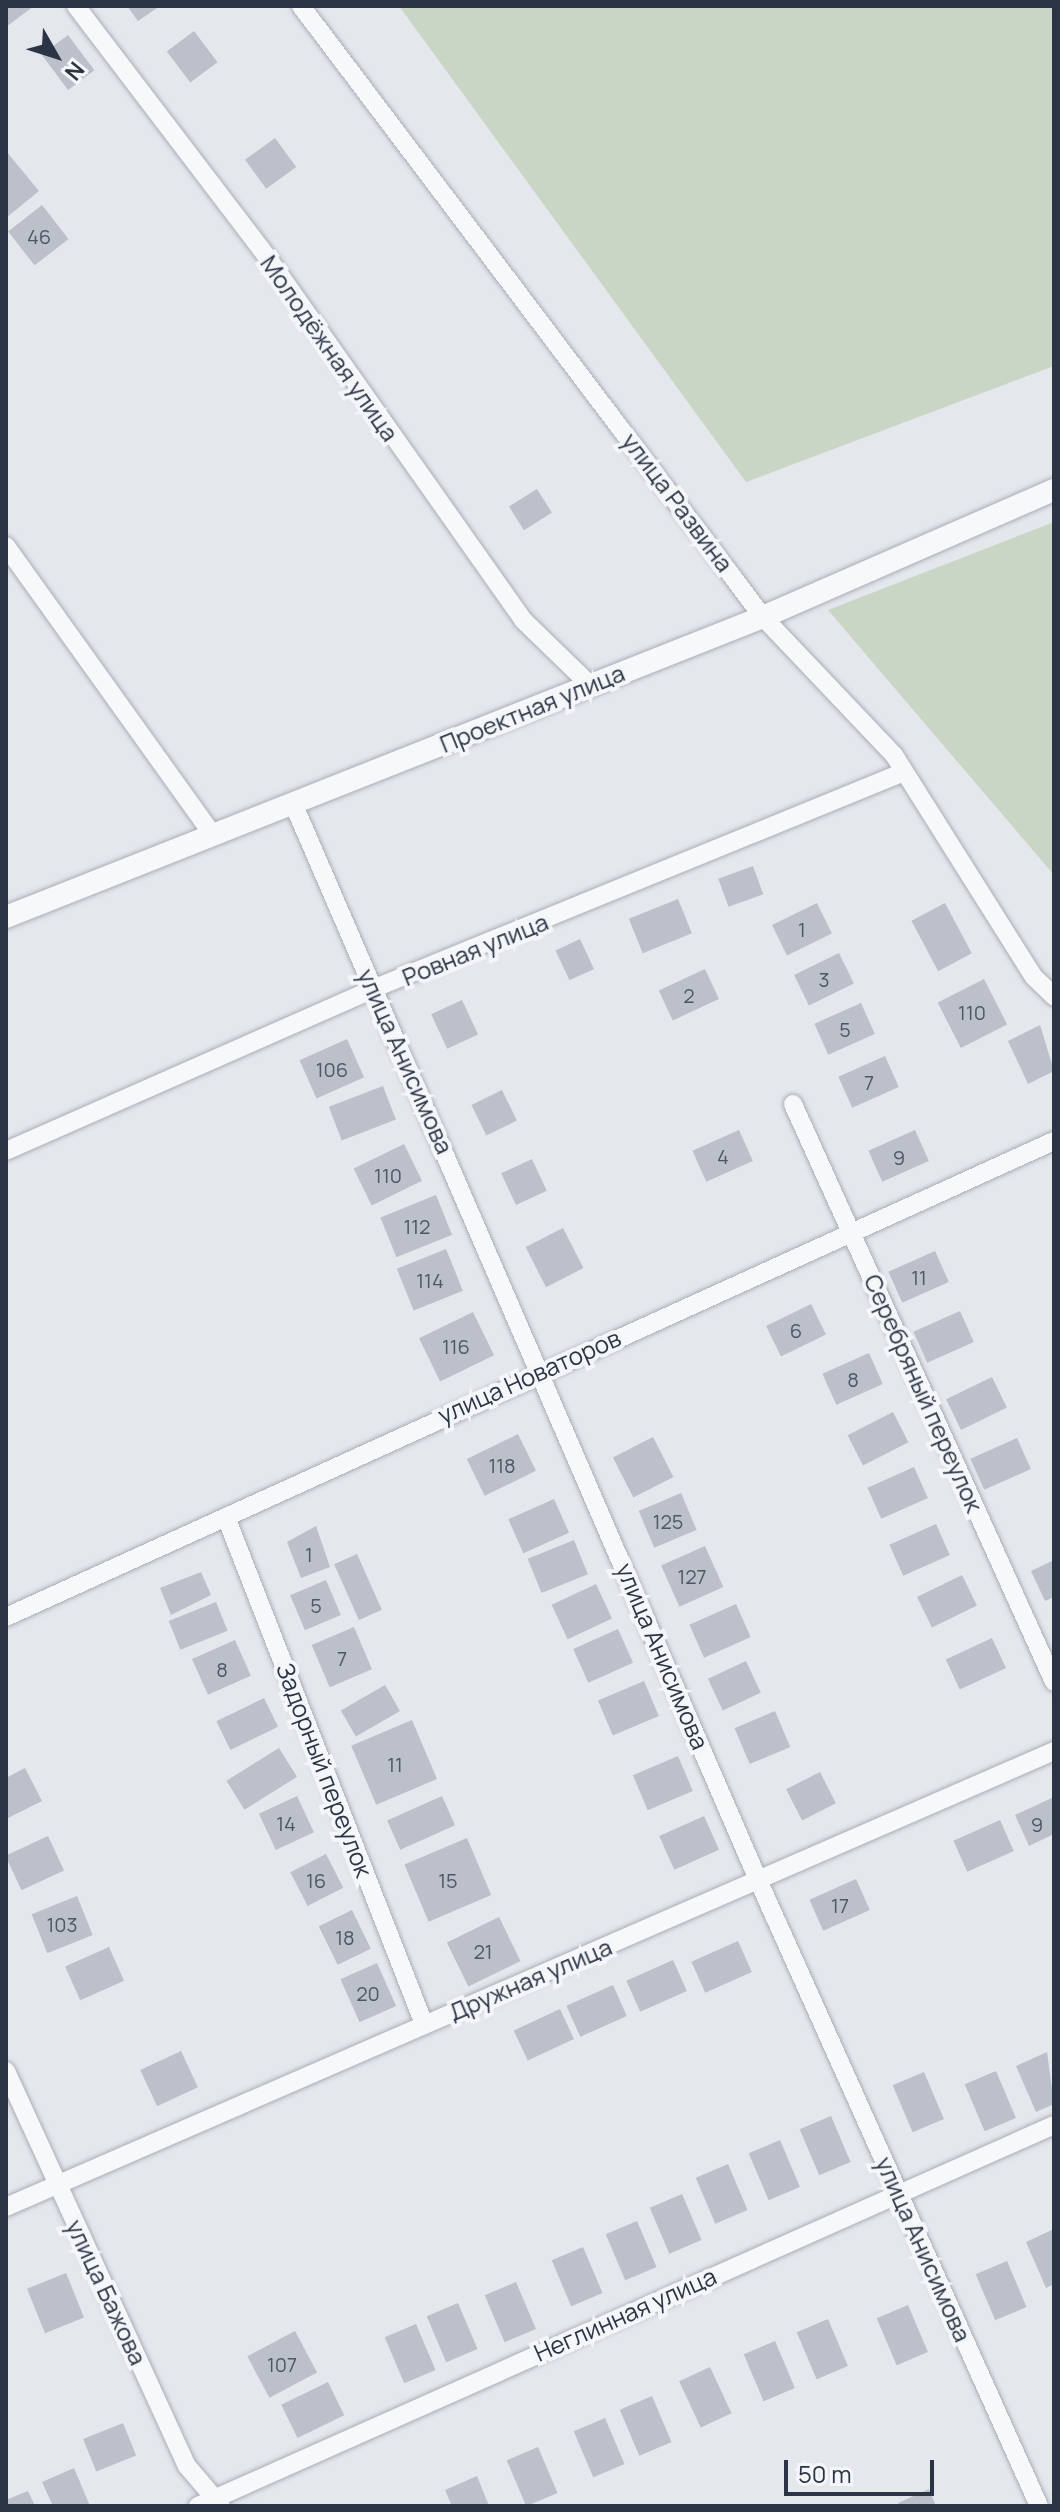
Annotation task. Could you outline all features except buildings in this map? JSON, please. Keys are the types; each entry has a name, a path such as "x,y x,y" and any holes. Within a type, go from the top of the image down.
{"street":[{"name":"Молодёжная улица","path":"76,6 270,261 523,620 590,685"},
{"name":"улица Развина","path":"301,6 763,617 904,772 1034,977 1054,996"},
{"name":"Проектная улица","path":"6,917 763,617 1054,490"},
{"path":"6,546 213,835"},
{"name":"Ровная улица","path":"6,1151 375,988 904,772"},
{"name":"улица Анисимова","path":"293,803 541,1369 759,1882 1039,2506"},
{"name":"Серебряный переулок","path":"793,1104 1054,1682"},
{"name":"улица Новаторов","path":"6,1617 541,1369 853,1236 1054,1141"},
{"name":"Задорный переулок","path":"226,1517 424,2024"},
{"name":"Дружная улица","path":"6,2207 759,1882 1054,1751"},
{"name":"улица Бажова","path":"6,2071 187,2466 212,2503"},
{"name":"Неглинная улица","path":"212,2503 899,2191 1054,2125"}],"green space":[{"path":"399,6 1054,6 1054,366 746,482"},
{"path":"1054,522 1054,875 828,610"}]}
